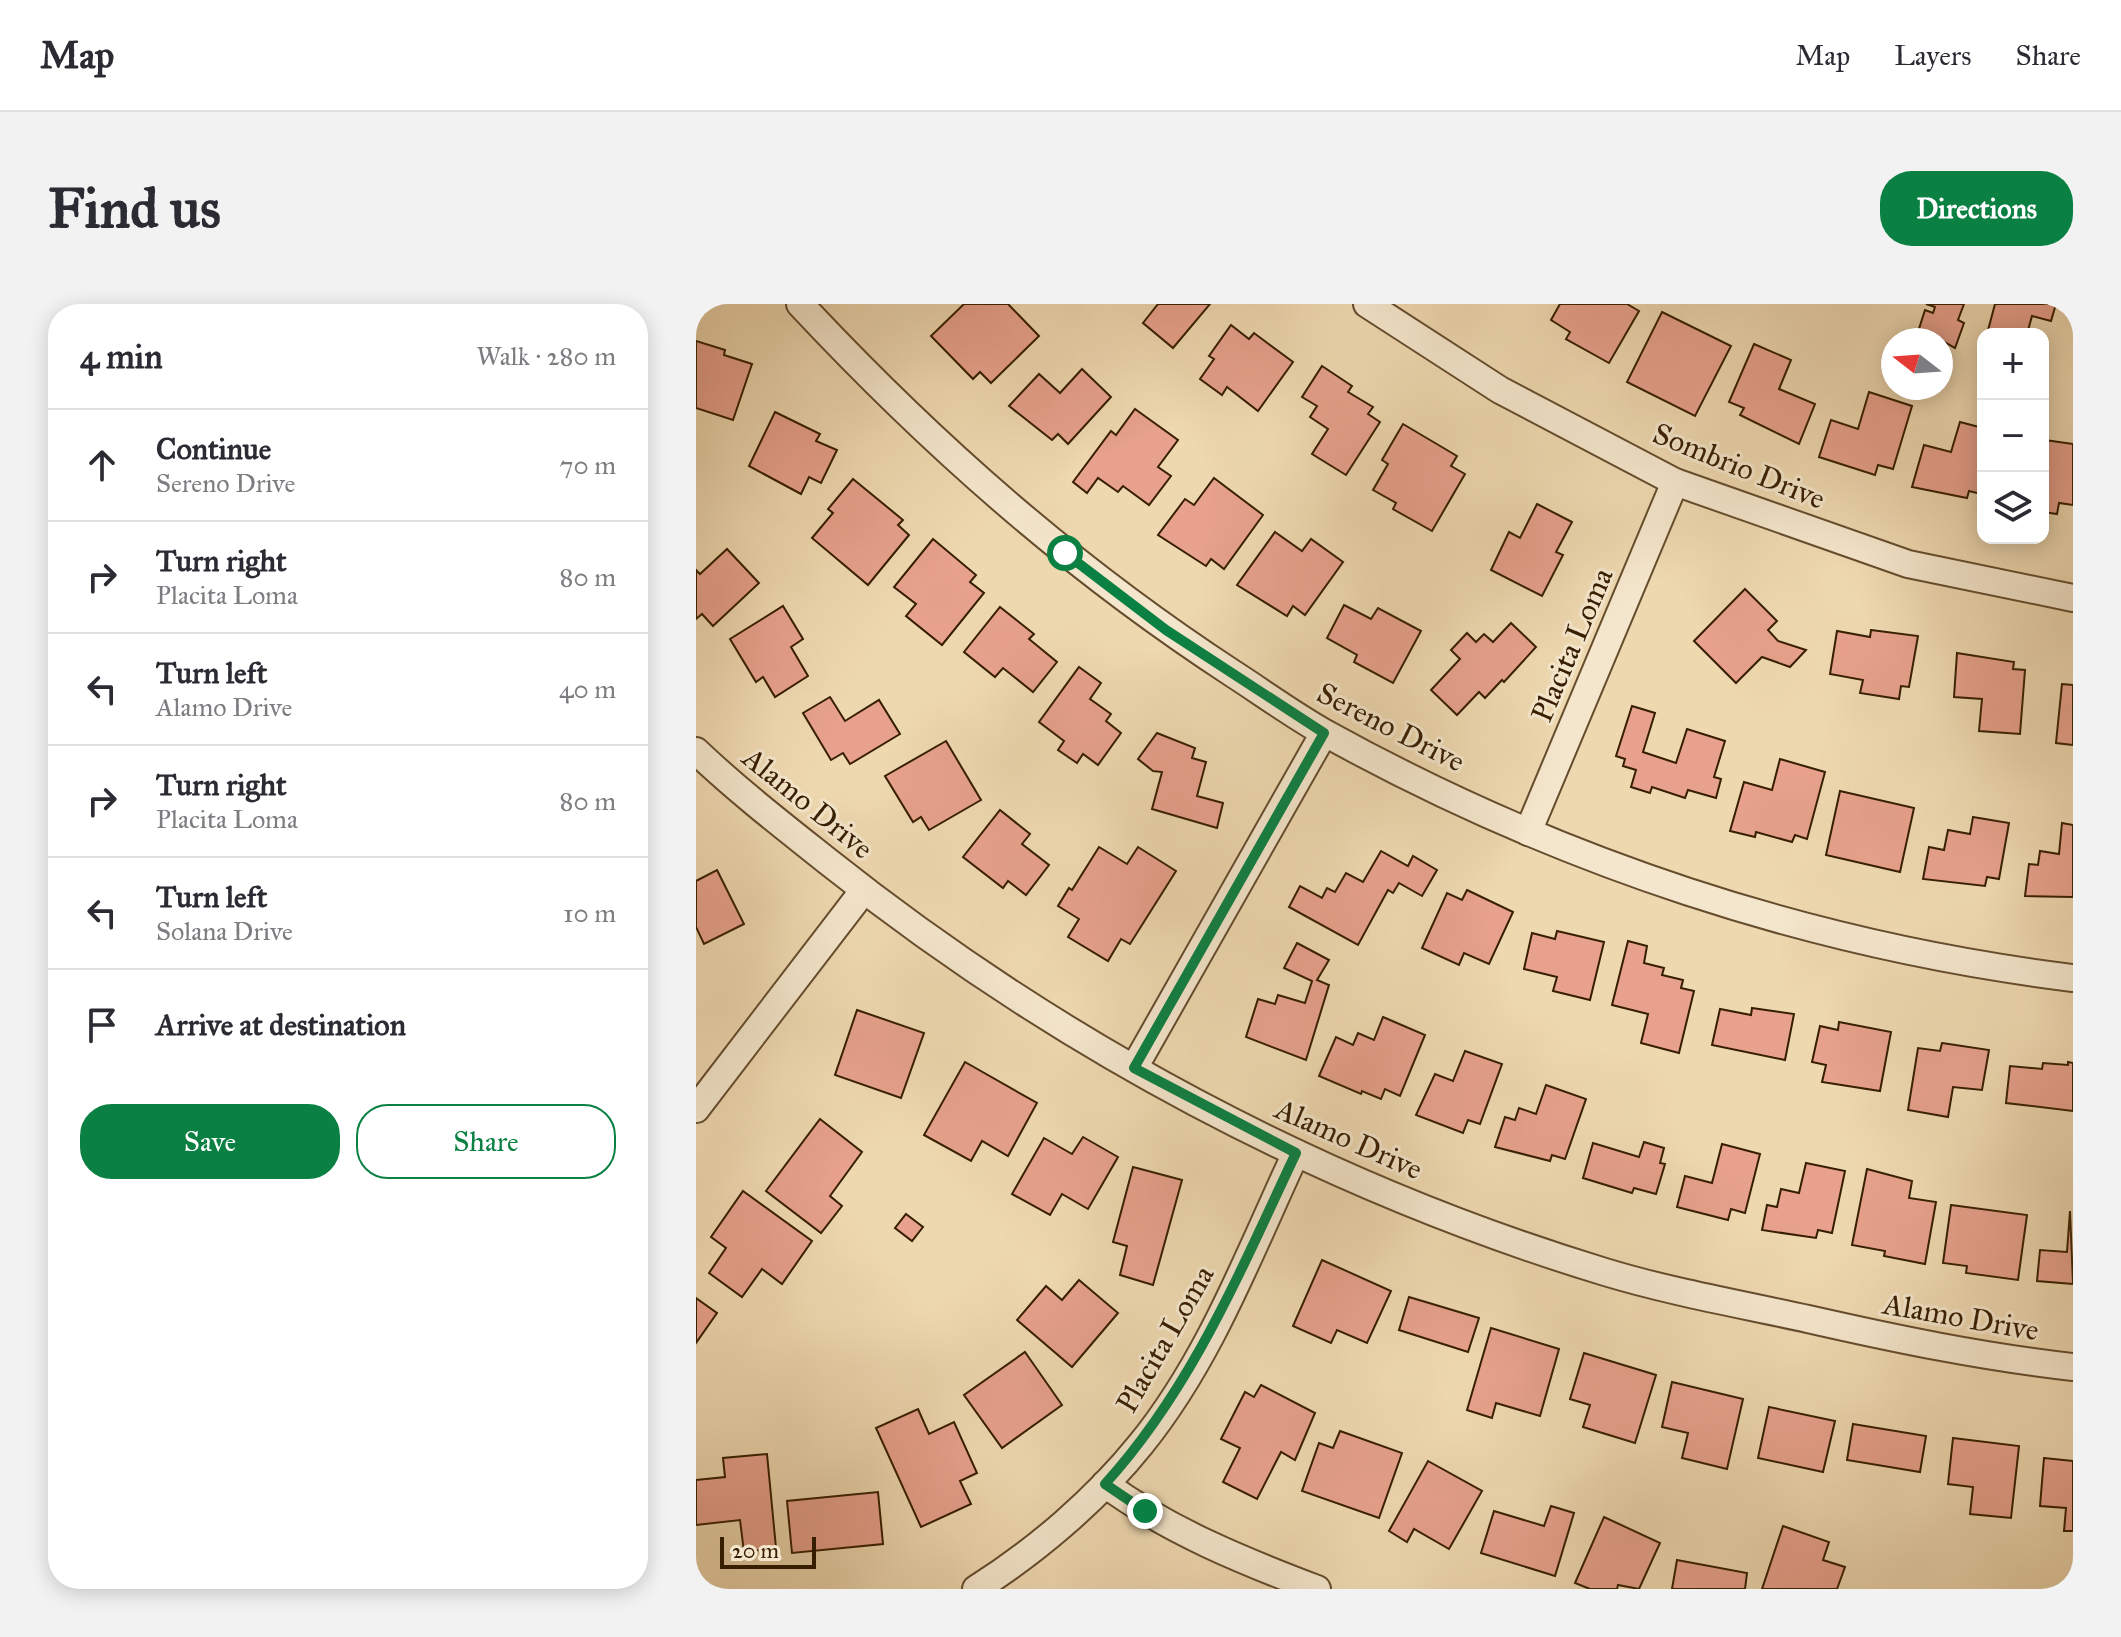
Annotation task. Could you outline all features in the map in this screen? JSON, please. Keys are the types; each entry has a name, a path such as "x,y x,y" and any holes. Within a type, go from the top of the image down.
{"street":[{"name":"Sereno Drive","path":"800,304 928,437 1065,553 1166,630 1324,733 1528,832 1733,908 1861,941 2073,978"},
{"name":"Sombrio Drive","path":"1367,304 1500,390 1675,482 1908,564 2073,598"},
{"name":"Placita Loma","path":"1528,832 1675,482"},
{"path":"1134,1068 1324,733"},
{"name":"Alamo Drive","path":"696,751 864,890 971,967 1134,1068 1296,1153 1472,1227 1650,1285 1934,1347 2073,1367"},
{"path":"696,1109 864,890"},
{"name":"Placita Loma","path":"976,1589 1028,1551 1105,1484 1141,1444 1195,1362 1296,1153"},
{"path":"1105,1484 1155,1518 1185,1533 1317,1589"}],"building":[{"path":"964,304 1008,304 1039,336 991,383 980,372 973,379 931,336"},
{"path":"1158,304 1210,304 1173,348 1143,323"},
{"path":"1560,304 1627,304 1639,311 1609,363 1566,339 1570,332 1551,320"},
{"path":"1926,304 1964,304 1958,320 1964,323 1955,348 1953,328 1919,328 1925,310 1933,313 1935,307"},
{"path":"1995,304 2056,304 2051,321 2032,316 2029,328 1989,328"},
{"path":"1662,312 1731,346 1695,416 1627,382"},
{"path":"1231,325 1249,339 1254,333 1293,362 1258,411 1227,387 1222,395 1200,379 1214,359 1209,356"},
{"path":"696,341 725,350 724,355 752,364 733,420 696,408"},
{"path":"1754,344 1791,360 1779,389 1815,404 1799,444 1740,415 1744,408 1729,402"},
{"path":"1322,366 1352,386 1348,392 1373,407 1368,414 1380,422 1346,475 1312,454 1328,429 1310,417 1317,406 1302,397"},
{"path":"1082,369 1111,397 1068,444 1058,434 1052,440 1009,406 1039,374 1060,393"},
{"path":"1869,392 1881,396 1881,400 1912,406 1893,469 1878,465 1875,475 1819,457 1831,420 1858,429"},
{"path":"1135,409 1178,440 1158,467 1171,476 1149,505 1123,486 1118,492 1098,478 1087,493 1073,482 1111,431 1116,435"},
{"path":"775,412 820,434 816,441 837,450 821,483 809,477 801,494 749,466"},
{"path":"1960,422 1977,426 1977,493 1969,491 1967,498 1912,487 1924,445 1951,452"},
{"path":"1403,424 1457,456 1451,466 1465,474 1432,531 1393,509 1396,503 1373,490 1388,464 1382,460"},
{"path":"2049,441 2073,444 2073,505 2059,503 2057,514 2049,513"},
{"path":"1214,478 1263,515 1224,569 1211,559 1206,566 1158,535 1185,499 1194,505"},
{"path":"853,479 903,520 898,525 909,535 868,585 812,538 833,513 828,509"},
{"path":"1537,504 1572,522 1556,552 1563,555 1542,596 1491,570 1509,532 1520,538"},
{"path":"1275,532 1302,551 1311,539 1343,562 1305,615 1293,606 1287,616 1237,585"},
{"path":"933,539 976,575 970,582 984,593 942,645 906,616 916,604 894,587"},
{"path":"727,549 759,583 713,626 702,614 696,619 696,570 700,574"},
{"path":"1745,589 1777,621 1768,630 1778,641 1806,650 1790,667 1762,657 1736,683 1694,641"},
{"path":"1344,605 1371,619 1378,608 1421,631 1393,683 1354,662 1357,655 1327,638"},
{"path":"783,606 803,639 791,647 808,676 775,697 763,677 756,682 730,639"},
{"path":"1000,607 1034,634 1029,639 1057,662 1033,692 1003,668 995,677 964,652"},
{"path":"1511,623 1536,647 1504,682 1502,680 1485,698 1479,692 1457,715 1431,690 1460,659 1451,650 1467,633 1476,642 1484,634 1493,642"},
{"path":"1871,630 1918,636 1909,687 1901,686 1899,699 1860,693 1863,680 1830,674 1837,631 1870,637"},
{"path":"1957,653 2014,662 2013,669 2025,670 2020,734 1979,731 1982,699 1954,697"},
{"path":"1079,667 1101,683 1090,699 1111,714 1106,721 1121,733 1098,765 1083,754 1077,763 1058,750 1064,741 1039,722"},
{"path":"2062,684 2073,685 2073,745 2056,743"},
{"path":"830,697 845,721 879,700 900,734 850,764 843,753 831,760 803,713"},
{"path":"1632,706 1655,713 1643,752 1676,763 1687,729 1725,741 1714,777 1721,779 1716,798 1688,790 1685,798 1652,787 1650,793 1631,787 1636,770 1623,766 1625,759 1616,756"},
{"path":"1157,733 1195,748 1192,758 1206,762 1197,796 1223,803 1217,828 1152,809 1162,772 1153,771 1138,759"},
{"path":"946,741 981,800 929,830 921,817 913,822 885,776"},
{"path":"1780,759 1825,772 1807,839 1795,835 1792,842 1756,832 1755,837 1730,831 1744,782 1772,790"},
{"path":"1840,791 1914,808 1900,872 1826,855"},
{"path":"1000,810 1030,834 1022,844 1049,865 1026,895 1008,881 1003,888 963,857"},
{"path":"1973,817 2009,823 1999,879 1987,877 1985,886 1923,879 1929,847 1944,850 1948,830 1970,834"},
{"path":"2062,823 2073,825 2073,897 2025,896 2029,864 2038,865 2040,851 2059,854"},
{"path":"1099,847 1127,864 1138,847 1176,871 1130,944 1121,939 1108,961 1068,937 1079,919 1058,906"},
{"path":"1381,851 1408,866 1413,856 1437,870 1422,896 1399,883 1393,893 1388,890 1358,945 1289,907 1300,886 1322,898 1327,888 1335,892 1346,873 1363,882"},
{"path":"717,870 744,924 704,944 696,927 696,881"},
{"path":"1467,890 1513,912 1489,964 1464,953 1459,965 1422,948 1447,893 1462,900"},
{"path":"1557,931 1604,942 1590,1000 1553,991 1557,977 1524,969 1532,933 1555,939"},
{"path":"1628,941 1647,946 1644,963 1664,968 1662,975 1683,980 1681,988 1694,991 1679,1053 1641,1043 1648,1014 1612,1005"},
{"path":"1297,943 1329,960 1317,980 1329,985 1306,1060 1246,1037 1258,999 1275,1004 1278,995 1305,1003 1312,981 1284,968"},
{"path":"1752,1008 1794,1014 1785,1060 1712,1045 1720,1009 1751,1015"},
{"path":"857,1010 924,1033 901,1098 835,1075"},
{"path":"1383,1017 1425,1035 1400,1096 1385,1089 1381,1099 1319,1076 1336,1037 1353,1045 1358,1033 1374,1040"},
{"path":"1839,1022 1891,1032 1880,1091 1822,1082 1826,1065 1812,1062 1820,1026 1838,1030"},
{"path":"1942,1043 1989,1050 1982,1090 1953,1087 1948,1117 1908,1110 1918,1048 1940,1051"},
{"path":"1465,1051 1502,1064 1480,1124 1468,1120 1463,1133 1416,1115 1435,1074 1453,1081"},
{"path":"965,1062 1037,1103 1008,1156 982,1141 971,1161 924,1135"},
{"path":"2068,1062 2073,1063 2073,1111 2006,1103 2010,1066 2042,1069 2043,1063 2068,1065"},
{"path":"1546,1085 1586,1099 1565,1159 1552,1155 1550,1161 1495,1147 1505,1117 1515,1120 1519,1108 1536,1114"},
{"path":"820,1119 862,1152 830,1196 842,1206 821,1233 766,1191"},
{"path":"1083,1137 1118,1157 1088,1209 1062,1194 1050,1215 1012,1194 1044,1138 1072,1154"},
{"path":"1644,1142 1664,1148 1660,1163 1665,1164 1656,1194 1634,1188 1632,1193 1583,1178 1593,1143 1639,1157"},
{"path":"1722,1144 1760,1154 1745,1213 1731,1209 1728,1220 1677,1207 1685,1176 1712,1183"},
{"path":"1806,1163 1845,1171 1832,1233 1818,1230 1816,1238 1762,1230 1767,1205 1777,1207 1781,1189 1799,1193"},
{"path":"1133,1167 1182,1180 1153,1285 1120,1275 1127,1246 1113,1242"},
{"path":"1867,1169 1912,1181 1909,1198 1936,1202 1925,1264 1884,1256 1885,1251 1852,1245"},
{"path":"743,1191 812,1241 782,1284 762,1269 742,1297 709,1273 726,1248 711,1237"},
{"path":"1951,1205 2027,1215 2018,1280 1966,1273 1967,1266 1943,1263"},
{"path":"2070,1211 2073,1284 2037,1281 2040,1250 2067,1252"},
{"path":"906,1214 923,1227 912,1241 895,1228"},
{"path":"1322,1260 1391,1291 1367,1343 1337,1330 1331,1343 1293,1326"},
{"path":"1079,1280 1118,1313 1072,1367 1017,1320 1046,1286 1062,1300"},
{"path":"1409,1297 1479,1318 1468,1352 1399,1330"},
{"path":"696,1298 717,1313 696,1343"},
{"path":"1491,1328 1559,1349 1540,1416 1496,1403 1492,1418 1467,1410"},
{"path":"1025,1352 1062,1405 1002,1448 964,1395"},
{"path":"1584,1353 1656,1375 1635,1443 1583,1427 1590,1405 1570,1399"},
{"path":"1672,1382 1743,1399 1727,1469 1682,1458 1688,1433 1662,1427"},
{"path":"1261,1385 1315,1413 1295,1460 1281,1452 1257,1499 1223,1482 1240,1448 1221,1439 1245,1392 1254,1397"},
{"path":"1769,1407 1835,1421 1823,1472 1758,1458"},
{"path":"918,1409 929,1434 954,1422 977,1473 960,1481 971,1504 921,1527 876,1428"},
{"path":"1853,1424 1926,1436 1920,1472 1847,1460"},
{"path":"1340,1431 1402,1453 1379,1518 1302,1491 1319,1443 1333,1448"},
{"path":"1953,1438 2019,1446 2011,1518 1970,1514 1973,1487 1948,1484"},
{"path":"767,1454 776,1548 744,1552 740,1520 696,1525 696,1480 725,1477 723,1458"},
{"path":"2044,1458 2073,1461 2073,1531 2064,1531 2066,1508 2040,1506"},
{"path":"1428,1461 1482,1491 1449,1549 1414,1529 1407,1542 1389,1531"},
{"path":"878,1492 883,1544 792,1553 787,1501"},
{"path":"1551,1506 1574,1513 1555,1576 1481,1553 1494,1511 1544,1526"},
{"path":"1604,1517 1660,1543 1639,1589 1618,1585 1617,1589 1590,1589 1575,1583"},
{"path":"1783,1526 1829,1542 1823,1560 1845,1567 1837,1589 1762,1589"},
{"path":"1677,1560 1747,1573 1745,1589 1672,1589"}],"route":[{"path":"1065,553 1166,630 1324,733 1134,1068 1201,1106 1296,1153 1195,1362 1171,1403 1141,1444 1105,1484 1145,1511"}]}
